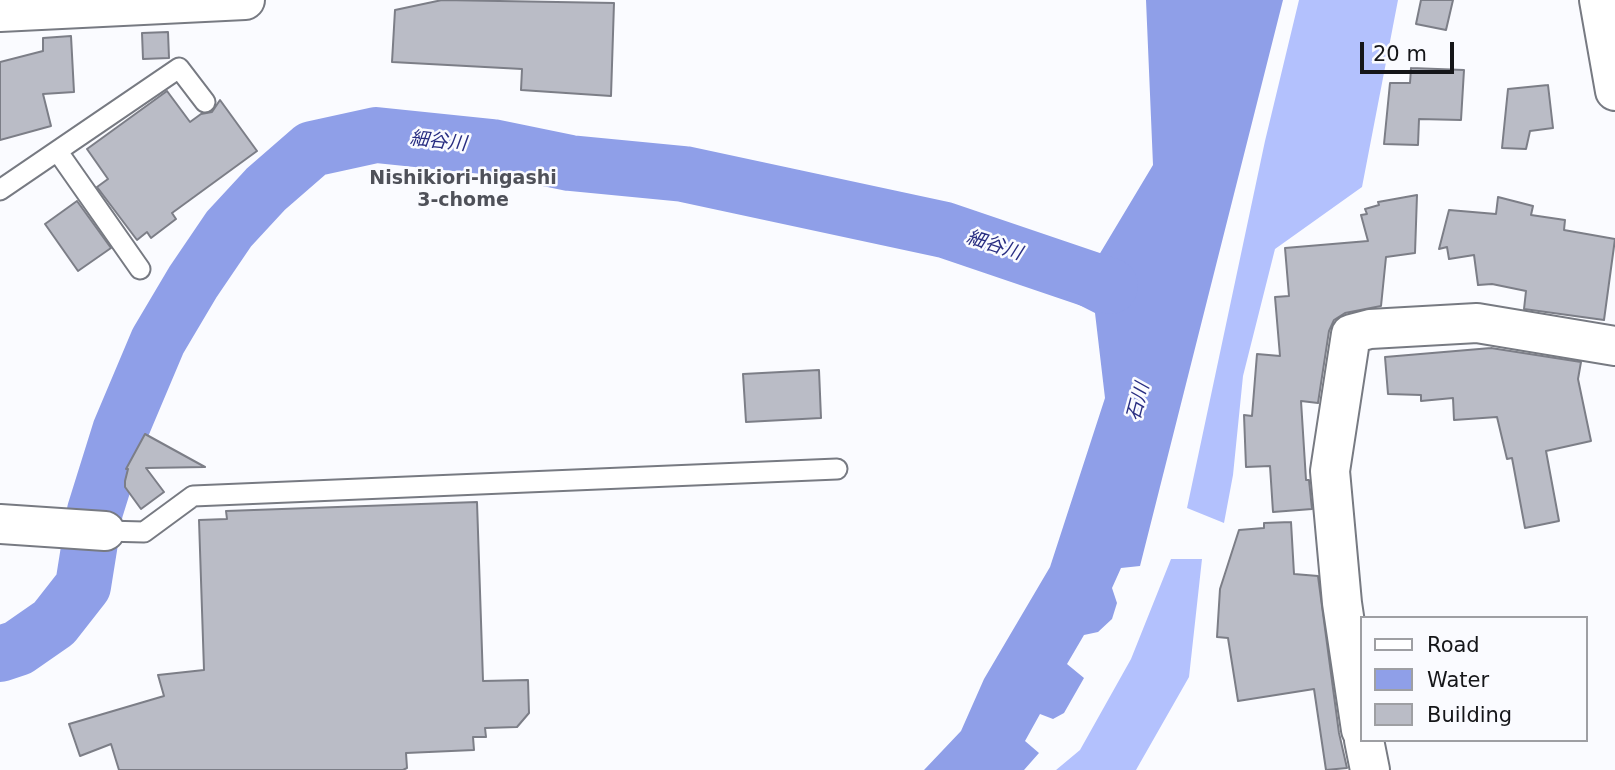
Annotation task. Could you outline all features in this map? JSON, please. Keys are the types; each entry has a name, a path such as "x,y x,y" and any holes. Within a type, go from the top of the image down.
{"street":[{"path":"0,12 246,0"},
{"path":"1599,0 1615,91"},
{"path":"1360,723 1342,603 1330,471 1351,334 1370,329 1477,323 1615,346"},
{"path":"0,524 89,529"},
{"path":"1364,742 1370,770"}],"lane":[{"path":"0,190 179,68 205,102"},
{"path":"58,152 139,269"},
{"path":"89,529 144,532 193,496 837,469"}],"shaded area":[{"path":"1299,0 1398,0 1362,187 1275,249 1243,376 1233,475 1224,523 1187,508 1265,141"},
{"path":"1171,559 1202,559 1189,677 1136,770 1056,770 1080,750 1131,659"}],"water":[{"name":"石川","path":"1146,0 1283,0 1140,566 1121,568 1112,588 1117,603 1112,619 1098,632 1084,635 1067,664 1084,678 1064,713 1053,719 1040,714 1025,741 1039,753 1024,770 924,770 961,731 984,679 1050,567 1105,398 1095,313 1034,282 1039,253 1099,255 1153,165"}],"building":[{"path":"442,0 614,3 611,96 521,90 522,69 392,62 395,10"},
{"path":"1421,0 1453,0 1446,30 1416,24"},
{"path":"168,32 169,58 143,59 142,33"},
{"path":"71,36 74,92 43,94 51,126 0,140 0,62 43,51 43,38"},
{"path":"1411,68 1464,70 1461,120 1419,119 1418,145 1384,144 1390,83 1410,83"},
{"path":"1548,85 1553,128 1530,131 1526,149 1502,148 1508,89"},
{"path":"167,91 190,122 201,114 212,112 220,100 257,151 172,213 176,219 151,238 147,232 137,240 97,187 108,179 87,149"},
{"path":"1417,195 1415,253 1386,257 1381,306 1345,313 1334,320 1329,331 1318,403 1301,401 1306,480 1309,480 1312,509 1273,512 1270,466 1246,467 1244,415 1252,416 1257,354 1280,356 1275,297 1289,296 1285,248 1368,241 1361,215 1367,214 1365,209 1379,205 1378,202"},
{"path":"1498,197 1533,206 1531,215 1565,220 1564,230 1615,239 1604,320 1524,309 1526,291 1492,284 1478,285 1474,255 1449,259 1447,247 1439,249 1449,210 1496,214"},
{"path":"77,201 111,248 78,271 45,224"},
{"path":"1491,348 1581,362 1578,379 1591,441 1546,451 1559,521 1525,528 1512,458 1507,459 1497,417 1454,420 1453,398 1421,401 1421,395 1388,394 1385,357"},
{"path":"819,370 821,418 746,422 743,374"},
{"path":"145,434 205,467 146,468 164,492 141,509 125,487 125,481 126,469"},
{"path":"477,502 483,681 528,680 529,713 517,727 485,728 486,737 473,737 474,750 406,753 407,768 403,770 119,770 111,744 80,756 69,724 164,696 158,675 204,670 199,520 227,519 226,511"},
{"path":"1291,522 1294,574 1318,576 1339,733 1347,768 1326,770 1314,689 1238,701 1228,638 1217,637 1220,589 1239,530 1264,528 1264,523"}],"waterway":[{"name":"細谷川","path":"0,654 18,648 54,623 83,586 95,511 120,431 158,341 229,229 266,189 312,149 376,135 492,147 570,163 684,174 945,230 1110,286"}],"district":[{"name":"Nishikiori-higashi 3-chome","path":"463,190"}]}
